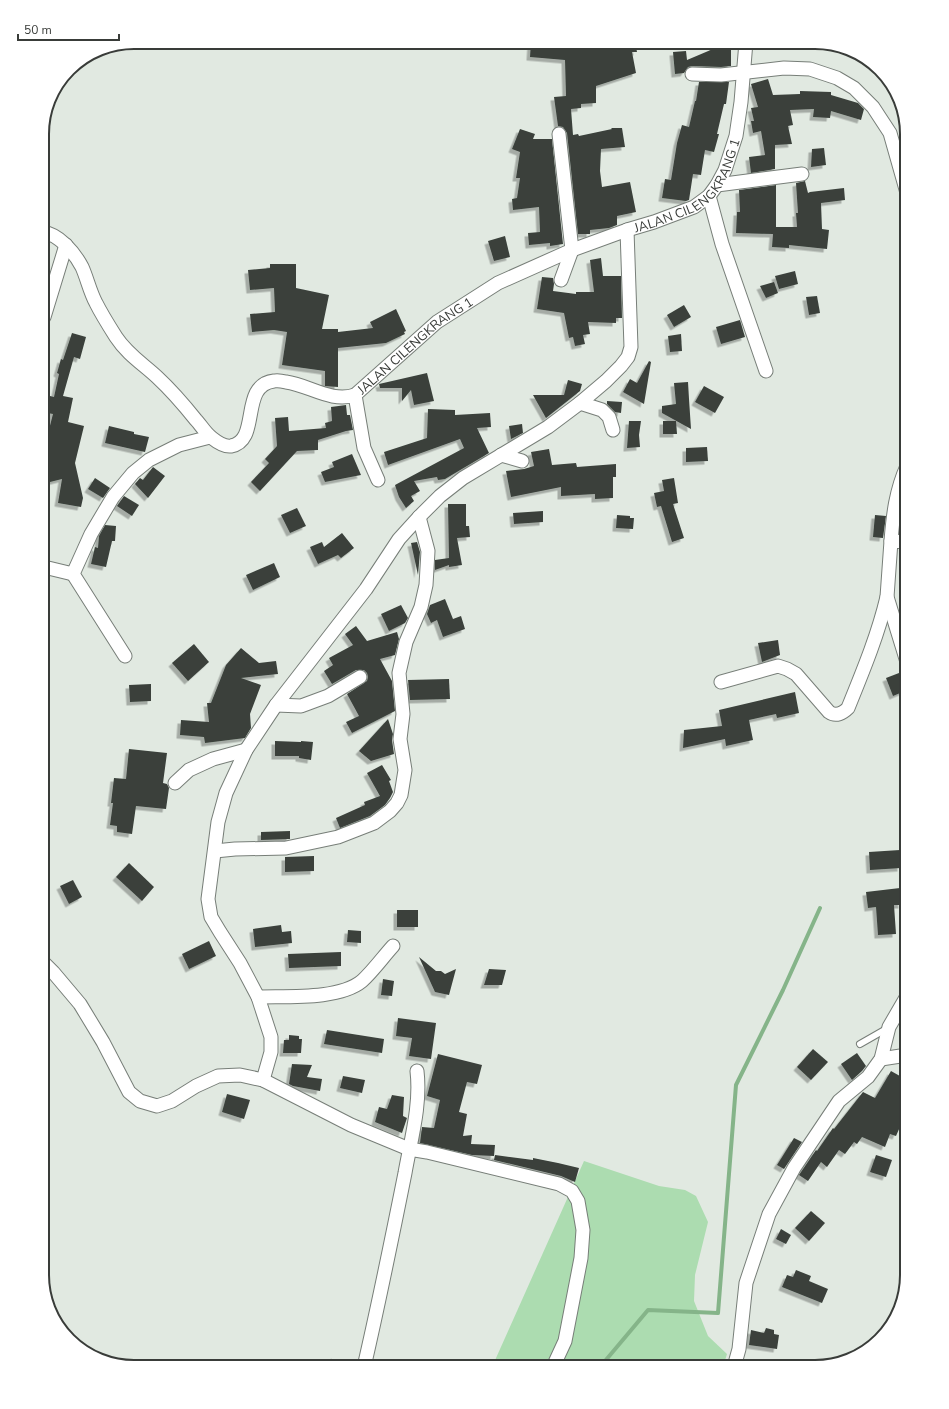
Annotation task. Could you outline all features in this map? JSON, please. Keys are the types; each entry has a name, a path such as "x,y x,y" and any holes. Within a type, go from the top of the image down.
{"street":[{"name":"JALAN CILENGKRANG 1","path":"49,233 66,245 81,266 96,303 117,339 134,358 157,377 196,419 210,437 221,444 230,446 236,444 247,432 252,401 258,390 266,382 276,380 294,383 329,396 349,397 355,395 437,322 498,283 572,250 694,207 709,196 725,170 736,136 742,102 746,49"},
{"path":"692,74 722,75 784,68 810,69 837,78 854,88 873,107 890,134 900,169"},
{"path":"559,134 572,250 561,280"},
{"path":"717,185 802,174"},
{"path":"709,196 722,244 766,371"},
{"path":"263,1080 271,1052 271,1037 258,997 240,963 211,917 208,899 218,822 226,793 246,750 276,705 366,589 399,539 419,516 440,496 464,478 548,427 580,403 606,382 628,357 631,347 627,230"},
{"path":"49,301 66,245"},
{"path":"355,395 364,448 378,480"},
{"path":"580,403 602,410 609,417 613,430"},
{"path":"73,574 90,534 113,497 133,473 149,460 179,445 210,437"},
{"path":"501,455 522,461"},
{"path":"721,682 778,666 796,674 829,712 835,715 844,712 848,708 880,625 887,597 893,510 900,482"},
{"path":"215,851 286,848 338,837 374,824 397,803 401,795 405,770 400,739 403,714 399,673 406,642 421,607 426,585 428,551 419,516"},
{"path":"891,541 900,542"},
{"path":"49,568 73,574 125,656"},
{"path":"887,597 900,639"},
{"path":"276,705 301,706 328,696 360,677"},
{"path":"175,783 189,770 213,759 246,750"},
{"path":"258,997 327,994 346,989 362,981 393,946"},
{"path":"49,968 80,1004 103,1042 129,1092 140,1101 157,1106 165,1104 196,1086 218,1076 240,1074 263,1080 351,1125 409,1149 559,1184 572,1191 578,1201 584,1230 581,1258 565,1341 556,1360"},
{"path":"736,1360 739,1349 746,1283 769,1214 794,1168 839,1101 868,1077 881,1059 889,1027 900,1008"},
{"path":"881,1059 900,1056"},
{"path":"366,1360 385,1277 416,1115 419,1085 417,1071"}],"lane":[{"path":"860,1044 889,1027"}],"green space":[{"path":"584,1161 659,1186 685,1190 696,1196 708,1222 695,1275 694,1301 708,1336 727,1354 725,1360 495,1360"}],"building":[{"path":"531,49 636,49 637,52 632,52 636,73 596,86 596,103 581,104 581,108 571,109 573,135 578,134 579,136 612,129 611,128 622,128 625,147 601,149 600,171 602,187 630,182 636,212 617,216 617,225 609,228 590,230 590,234 578,234 567,133 563,127 558,126 554,97 566,96 565,60 530,57"},
{"path":"713,49 731,49 731,66 692,66 688,67 684,73 675,74 673,52 686,51 687,60"},
{"path":"768,79 773,95 800,94 800,91 831,92 831,95 858,103 864,109 861,120 831,111 830,118 813,117 814,109 790,110 793,125 788,126 792,144 775,145 775,169 751,173 749,157 765,155 761,131 753,133 751,121 754,121 751,108 758,107 751,84"},
{"path":"699,82 729,82 726,104 724,104 717,134 719,134 714,152 705,150 701,175 693,174 689,200 686,201 662,198 665,179 671,180 677,143 682,125 689,127"},
{"path":"520,129 535,134 533,139 552,139 563,244 550,246 550,243 529,245 528,233 540,232 539,207 513,210 512,199 517,198 520,178 516,178 520,152 512,149"},
{"path":"824,148 826,165 811,167 812,149"},
{"path":"805,181 808,193 844,188 845,200 821,203 822,229 829,230 827,249 789,245 789,248 772,247 773,234 736,233 737,212 740,212 739,190 776,185 776,227 797,227 796,213 798,213 796,183"},
{"path":"505,236 510,257 494,261 488,241"},
{"path":"601,258 603,276 621,276 622,318 616,318 616,323 588,322 590,334 583,335 585,344 575,346 573,337 569,338 564,313 537,309 542,277 553,278 553,291 576,294 576,292 594,292 590,260"},
{"path":"270,264 296,264 296,288 329,295 322,329 338,329 338,332 373,328 370,322 396,309 406,331 404,332 405,334 386,343 338,348 338,387 325,386 325,371 282,365 287,332 274,330 252,332 250,314 275,312 274,288 250,290 248,270 270,268"},
{"path":"795,271 798,284 779,289 775,276"},
{"path":"774,282 778,293 766,298 760,286"},
{"path":"817,296 820,313 809,315 806,297"},
{"path":"684,305 691,317 674,327 667,315"},
{"path":"740,320 745,337 721,344 716,327"},
{"path":"72,333 86,337 80,359 74,357 63,396 73,398 68,422 84,426 75,463 83,498 81,507 58,503 62,479 50,482 49,478 49,430 53,414 49,413 49,396 54,397 59,374 57,373 61,359 63,360"},
{"path":"681,334 682,351 670,352 668,336"},
{"path":"649,361 651,362 644,404 623,392 630,379 637,383"},
{"path":"427,373 434,401 414,405 411,390 402,401 402,388 380,388 379,384"},
{"path":"568,380 582,384 580,391 546,418 533,395 564,395"},
{"path":"688,382 691,429 662,413 662,406 676,404 674,383"},
{"path":"704,386 724,397 715,413 695,402"},
{"path":"607,401 622,402 621,413 615,412 607,404"},
{"path":"346,405 347,415 350,415 353,430 318,440 318,450 297,451 260,491 251,482 269,463 265,459 277,446 275,418 288,417 289,431 326,428 325,423 332,421 331,407"},
{"path":"428,409 455,410 455,415 490,413 491,427 477,428 489,453 445,479 438,480 437,477 414,481 420,491 411,496 414,501 406,508 399,497 395,485 464,448 460,439 388,465 384,452 427,438"},
{"path":"629,421 641,421 639,435 640,447 627,448"},
{"path":"663,421 676,421 677,434 663,434"},
{"path":"522,424 523,433 511,439 509,426"},
{"path":"109,426 149,437 145,452 105,443"},
{"path":"707,447 708,461 686,462 686,448"},
{"path":"549,449 552,465 576,463 577,467 616,464 616,477 613,477 613,498 595,499 595,494 561,496 561,487 511,497 506,471 534,466 531,452"},
{"path":"352,454 361,475 325,482 321,472 334,467 332,462"},
{"path":"153,467 165,476 148,498 135,484 140,478 143,480"},
{"path":"95,478 110,488 103,498 88,489"},
{"path":"674,478 678,503 673,504 684,538 672,542 661,506 657,507 654,493 664,491 662,480"},
{"path":"124,496 139,505 132,516 117,506"},
{"path":"448,504 466,504 466,526 469,526 470,537 457,538 462,565 449,567 449,565 435,570 435,560 449,558"},
{"path":"297,508 306,526 290,533 281,515"},
{"path":"543,511 543,522 514,524 513,513"},
{"path":"617,515 630,516 630,518 634,518 633,529 616,528"},
{"path":"875,515 886,516 883,538 873,537"},
{"path":"105,525 116,526 115,541 112,541 106,567 91,564 95,547 98,548 99,536"},
{"path":"342,533 354,548 341,558 338,555 318,564 310,547 322,542 324,547"},
{"path":"417,542 420,552 418,575 411,543"},
{"path":"274,563 280,577 253,590 246,575"},
{"path":"445,599 453,619 461,616 465,629 443,637 437,620 431,623 427,614 430,605"},
{"path":"401,605 408,618 405,623 389,631 381,614"},
{"path":"356,626 367,641 397,632 399,639 395,655 380,659 392,681 395,711 352,733 346,722 359,716 347,694 367,681 367,673 364,670 356,670 332,684 324,671 333,665 329,658 353,645 345,634"},
{"path":"778,640 780,655 762,662 758,643"},
{"path":"194,644 209,662 188,681 172,663"},
{"path":"241,648 259,663 276,661 278,674 241,678 261,685 250,714 251,728 245,738 205,743 204,737 180,735 181,720 209,722 207,703 211,703 226,665"},
{"path":"899,673 900,693 893,696 886,678"},
{"path":"449,679 450,699 410,700 408,680"},
{"path":"151,684 151,701 130,702 129,685"},
{"path":"795,692 799,713 777,718 776,714 749,720 753,740 726,746 725,739 683,748 684,730 722,726 719,710"},
{"path":"388,719 393,734 392,740 394,754 371,761 359,751"},
{"path":"275,741 313,742 311,760 299,758 299,756 275,756"},
{"path":"129,749 167,753 163,783 167,784 169,788 166,809 136,806 132,834 117,832 117,826 110,825 114,778 126,779"},
{"path":"382,765 391,780 389,781 393,792 390,798 385,805 370,816 340,828 336,818 365,805 364,802 380,796 367,773"},
{"path":"290,831 290,839 261,840 261,832"},
{"path":"900,850 900,868 870,870 869,852"},
{"path":"314,856 314,871 285,872 285,857"},
{"path":"129,863 154,887 142,901 116,877"},
{"path":"73,880 82,897 69,904 60,886"},
{"path":"900,888 900,905 894,905 896,934 878,935 876,907 868,908 866,892"},
{"path":"397,910 418,910 418,927 397,927"},
{"path":"281,925 282,932 291,931 292,943 255,947 253,929"},
{"path":"348,930 361,931 361,943 347,942"},
{"path":"209,941 216,956 189,969 182,954"},
{"path":"341,952 341,966 289,968 288,954"},
{"path":"419,957 436,971 441,971 445,974 456,969 449,995 435,992"},
{"path":"489,969 506,970 502,985 484,985"},
{"path":"383,979 394,981 392,996 381,995"},
{"path":"398,1018 436,1023 431,1059 409,1056 412,1038 396,1036"},
{"path":"327,1030 384,1039 382,1053 324,1044"},
{"path":"289,1035 299,1036 299,1039 302,1039 301,1053 283,1053 284,1040 289,1040"},
{"path":"813,1049 828,1062 811,1080 797,1067"},
{"path":"857,1053 866,1066 852,1080 841,1064"},
{"path":"438,1054 482,1065 477,1084 467,1082 459,1112 467,1114 463,1136 472,1135 471,1144 495,1145 494,1156 472,1155 420,1143 422,1127 434,1128 440,1100 427,1096"},
{"path":"292,1064 312,1065 307,1077 322,1079 320,1091 289,1084"},
{"path":"891,1071 900,1076 900,1127 896,1136 890,1134 885,1147 862,1137 857,1144 854,1142 845,1154 839,1150 827,1167 821,1162 808,1181 799,1175 816,1150 817,1151 833,1128 834,1129 863,1092 875,1098"},
{"path":"343,1076 365,1080 362,1093 340,1088"},
{"path":"227,1094 250,1100 244,1119 222,1112"},
{"path":"392,1095 404,1097 403,1116 407,1118 402,1133 375,1122 379,1107 387,1109"},
{"path":"794,1138 802,1142 784,1169 777,1165"},
{"path":"495,1155 533,1160 533,1158 579,1168 575,1182 561,1176 494,1160"},
{"path":"876,1155 892,1160 886,1177 870,1172"},
{"path":"811,1211 825,1223 809,1241 795,1228"},
{"path":"781,1229 791,1235 786,1244 776,1239"},
{"path":"796,1270 811,1276 809,1281 828,1289 822,1303 782,1287 787,1275 793,1277"},
{"path":"766,1328 774,1330 774,1334 779,1335 777,1349 749,1345 751,1330 764,1333"}],"waterway":[{"path":"606,1360 648,1310 718,1313 736,1085 783,990 820,908"}]}
